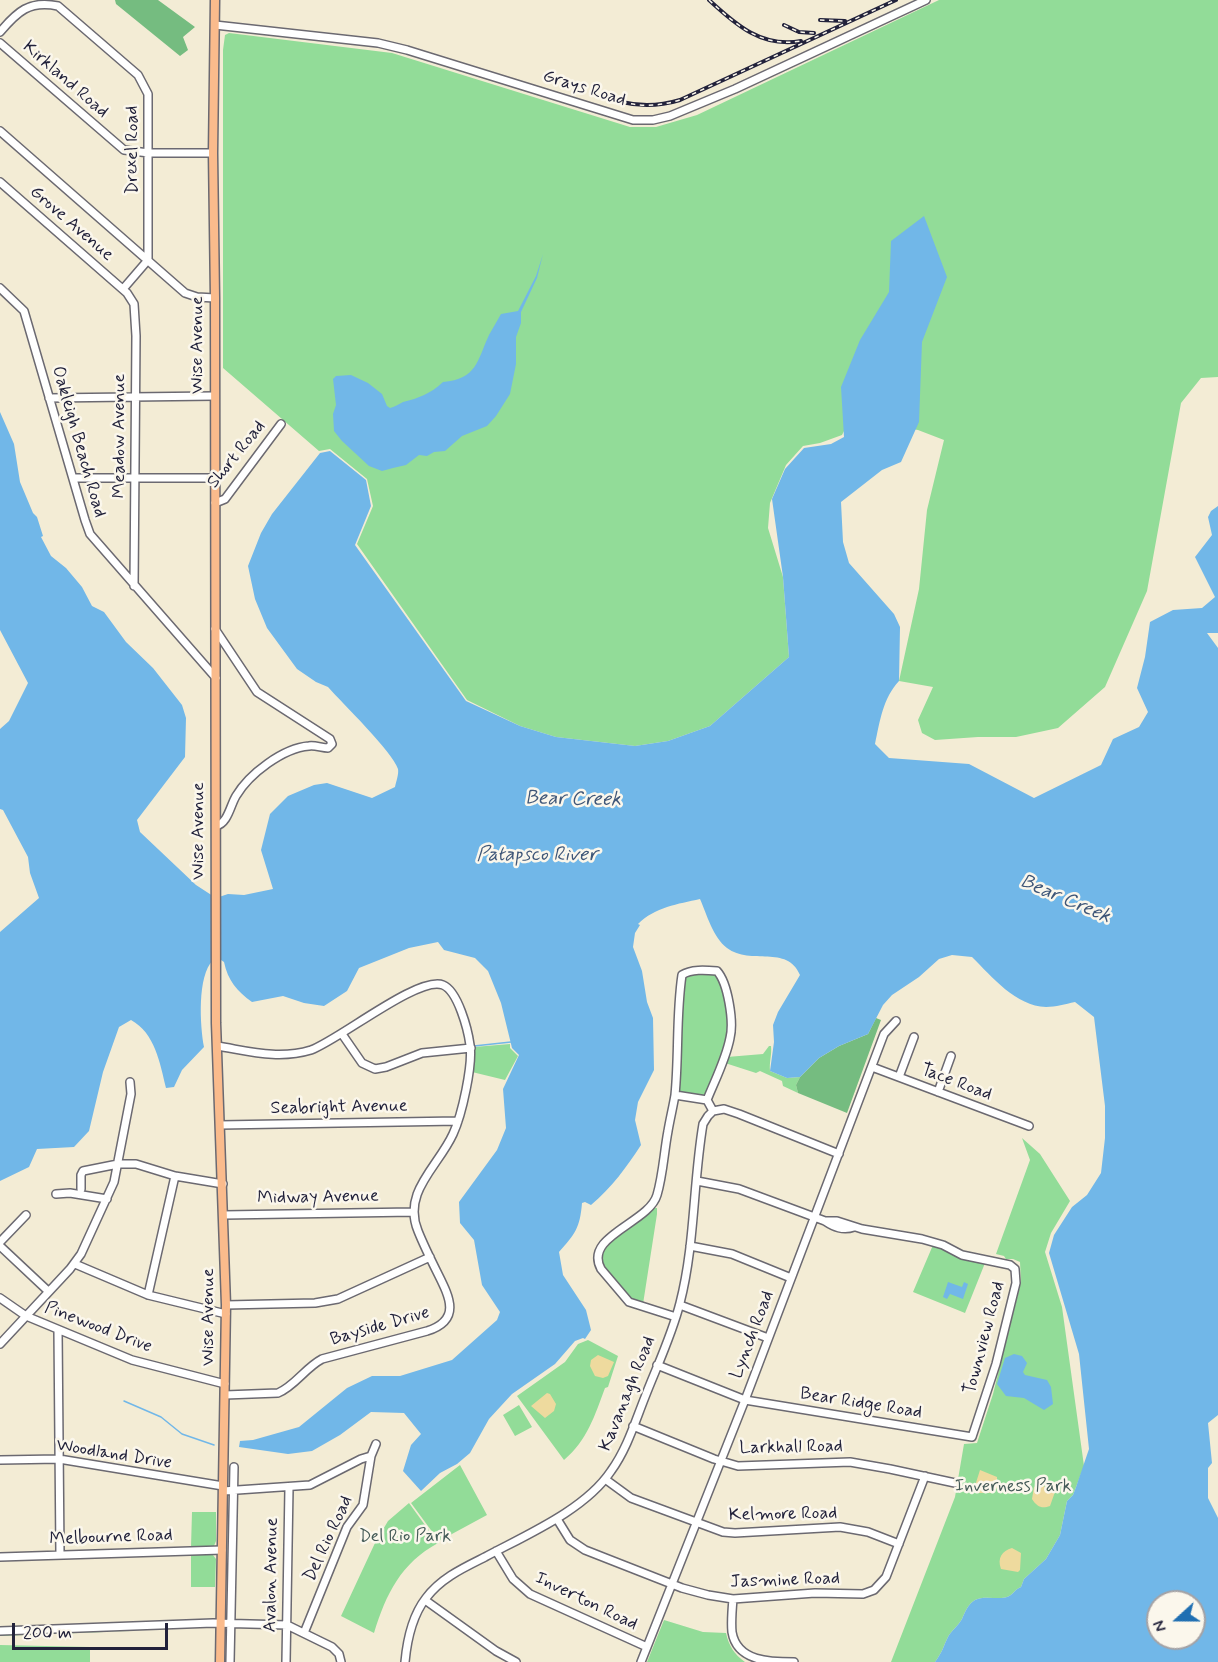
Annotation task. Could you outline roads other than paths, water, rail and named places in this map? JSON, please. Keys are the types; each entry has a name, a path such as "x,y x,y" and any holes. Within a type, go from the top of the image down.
{"main road":[{"name":"Wise Avenue","path":"215,0 213,153 216,983 226,1309 220,1662"}],"street":[{"name":"Grays Road","path":"215,25 378,43 641,121 670,116 735,89 926,0"},
{"name":"Drexel Road","path":"0,32 18,10 28,3 45,1 58,6 142,79 148,94 148,260"},
{"name":"Kirkland Road","path":"0,43 118,147 130,152 213,153"},
{"path":"0,131 189,295 215,298"},
{"name":"Grove Avenue","path":"0,182 123,289"},
{"path":"123,289 148,260"},
{"name":"Oakleigh Beach Road","path":"0,288 24,311 90,534 216,678"},
{"name":"Meadow Avenue","path":"123,289 130,296 135,309 134,586"},
{"path":"49,398 214,396"},
{"name":"Short Road","path":"215,503 225,499 281,424"},
{"path":"73,478 214,478"},
{"path":"215,629 257,692 330,739 332,744 328,748 306,746 260,768 237,795 223,822 216,826"},
{"path":"676,1317 629,1302 601,1269 598,1252 604,1242 638,1219 656,1199 675,1095 676,1039 682,975 690,971 717,971 725,982 728,995 731,1037 707,1100 713,1111 724,1109 739,1114 839,1154"},
{"path":"217,1046 268,1056 286,1055 315,1048 427,985 442,984 453,993 465,1024 471,1048 471,1064 453,1134 417,1192 413,1212"},
{"name":"Lynch Road","path":"641,1662 745,1400 884,1034 896,1022"},
{"path":"342,1034 362,1063 375,1069 422,1053 471,1048"},
{"path":"899,1077 914,1037"},
{"path":"938,1092 951,1056"},
{"name":"Tace Road","path":"872,1067 1029,1126"},
{"path":"0,1344 75,1264 107,1199 118,1164 131,1094 130,1082"},
{"path":"675,1095 707,1100"},
{"name":"Kavanagh Road","path":"405,1662 415,1617 424,1600 448,1577 556,1519 575,1506 605,1479 622,1453 680,1305 690,1245 703,1124 713,1111"},
{"name":"Seabright Avenue","path":"220,1125 458,1121"},
{"path":"81,1189 83,1171 118,1164 142,1166 175,1176 223,1184"},
{"path":"148,1295 175,1176"},
{"name":"Townview Road","path":"697,1181 739,1189 847,1230 854,1227 922,1239 959,1252 1010,1265 1015,1269 1016,1275 996,1364 972,1437"},
{"path":"56,1194 70,1193 107,1199"},
{"name":"Midway Avenue","path":"224,1215 413,1212"},
{"name":"Bayside Drive","path":"225,1395 278,1393 322,1359 440,1326 447,1318 450,1302 415,1225 413,1212"},
{"path":"26,1215 0,1244 48,1291"},
{"path":"690,1245 732,1254 791,1278"},
{"path":"75,1264 148,1295 226,1309 315,1303 338,1299 358,1292 430,1257"},
{"name":"Pinewood Drive","path":"0,1298 26,1316 132,1360 225,1384"},
{"path":"680,1305 768,1338"},
{"path":"58,1330 60,1555"},
{"name":"Bear Ridge Road","path":"657,1365 745,1400 972,1437"},
{"name":"Larkhall Road","path":"633,1426 720,1461 743,1467 829,1461 850,1462 955,1483"},
{"name":"Del Rio Road","path":"304,1633 347,1527 363,1505 371,1456 376,1444"},
{"name":"Woodland Drive","path":"0,1460 59,1459 234,1491 307,1486 371,1456"},
{"path":"230,1662 234,1467"},
{"name":"Jasmine Road","path":"556,1519 570,1540 578,1546 708,1596 732,1599 815,1593 868,1593 883,1582 925,1476"},
{"name":"Kelmore Road","path":"605,1479 631,1497 723,1532 846,1528 874,1534 899,1544"},
{"name":"Avalon Avenue","path":"286,1662 289,1488"},
{"name":"Melbourne Road","path":"0,1557 222,1550"},
{"name":"Inverton Road","path":"496,1551 513,1579 530,1594 647,1647"},
{"path":"732,1599 732,1634 745,1654 763,1661 794,1662"},
{"path":"424,1600 496,1651 516,1662"},
{"path":"0,1631 221,1623 287,1624 334,1649 339,1654 341,1662"}],"water":[{"name":"Patapsco River","path":"924,216 947,277 922,342 919,422 901,462 882,470 841,502 843,542 849,563 894,614 900,627 899,681 886,702 875,744 889,758 969,764 1034,798 1101,765 1113,739 1139,727 1148,712 1137,688 1145,657 1150,622 1173,610 1202,608 1215,597 1195,557 1212,535 1208,517 1211,511 1218,506 1218,633 1207,633 1218,648 1218,1415 1208,1423 1212,1463 1208,1468 1208,1498 1218,1518 1218,1662 935,1662 949,1635 973,1602 983,1598 1009,1596 1021,1587 1024,1579 1046,1559 1060,1535 1067,1501 1073,1495 1089,1449 1079,1354 1049,1253 1054,1235 1072,1207 1087,1195 1101,1173 1105,1138 1105,1106 1094,1017 1075,1002 1046,1007 1025,1002 1005,989 972,957 952,955 939,959 919,977 892,995 883,1005 868,1034 839,1046 819,1058 800,1077 787,1078 770,1071 774,1042 773,1025 800,975 794,966 786,960 736,953 727,948 714,932 700,899 659,910 638,924 640,925 635,933 633,947 642,971 647,1002 653,1018 654,1070 638,1102 635,1120 641,1145 630,1162 599,1198 591,1205 582,1203 576,1230 559,1252 563,1275 586,1310 591,1330 585,1339 575,1341 555,1364 512,1394 489,1419 470,1453 457,1464 440,1473 421,1491 403,1471 411,1445 421,1434 404,1413 371,1412 340,1435 312,1451 288,1454 239,1447 240,1441 253,1440 299,1427 347,1388 372,1376 400,1376 452,1360 497,1320 500,1312 482,1285 474,1240 460,1223 459,1202 497,1150 506,1128 503,1089 519,1055 512,1048 501,1003 488,971 475,958 444,950 438,942 409,948 359,968 347,991 324,1006 304,1003 283,996 252,1002 234,985 224,962 213,960 204,977 202,989 201,1027 204,1047 182,1070 174,1087 166,1088 159,1059 151,1041 146,1033 131,1020 119,1027 103,1072 89,1131 74,1147 37,1149 29,1167 0,1181 0,932 39,898 30,873 28,857 3,810 0,809 0,729 9,721 28,683 0,630 0,412 14,444 20,482 33,513 37,517 43,536 41,537 51,556 66,568 82,587 92,606 104,612 126,642 153,668 182,705 186,718 185,757 137,820 140,832 196,885 216,898 228,894 244,895 273,889 261,850 270,814 288,796 314,785 327,783 372,798 395,787 398,776 398,769 387,751 328,687 297,669 267,628 255,599 248,566 261,533 272,514 320,453 330,451 366,480 371,506 355,545 466,701 520,726 556,737 635,746 668,741 710,726 789,657 783,577 772,499 785,469 804,448 831,444 844,437 841,387 860,340 889,292 891,241"},
{"path":"543,254 537,278 521,312 521,323 516,337 516,364 510,394 487,426 462,436 445,451 434,452 427,456 419,455 406,465 382,471 369,466 342,441 334,431 333,414 336,405 333,379 336,376 351,375 368,383 382,394 390,408 424,395 443,382 463,377 478,361 501,314 518,311 536,276"},
{"path":"948,1282 962,1287 964,1282 968,1284 963,1299 950,1294 947,1299 943,1297"},
{"path":"1014,1354 1022,1356 1027,1363 1023,1372 1025,1375 1047,1380 1051,1387 1053,1404 1044,1410 1024,1398 1006,1396 997,1384 1005,1358"}],"waterway":[{"path":"474,1046 511,1042"},
{"path":"124,1401 161,1417 182,1434 214,1445"}],"railway":[{"path":"709,0 740,26 762,38 774,41 801,41"},
{"path":"622,102 651,105 680,100 896,0"},
{"path":"820,20 845,21"},
{"path":"784,25 799,32 814,33"}],"water label":[{"name":"Bear Creek","path":"573,800"},
{"name":"Bear Creek","path":"1065,900"}],"park label":[{"name":"Inverness Park","path":"1013,1487"},
{"name":"Del Rio Park","path":"405,1537"}]}
